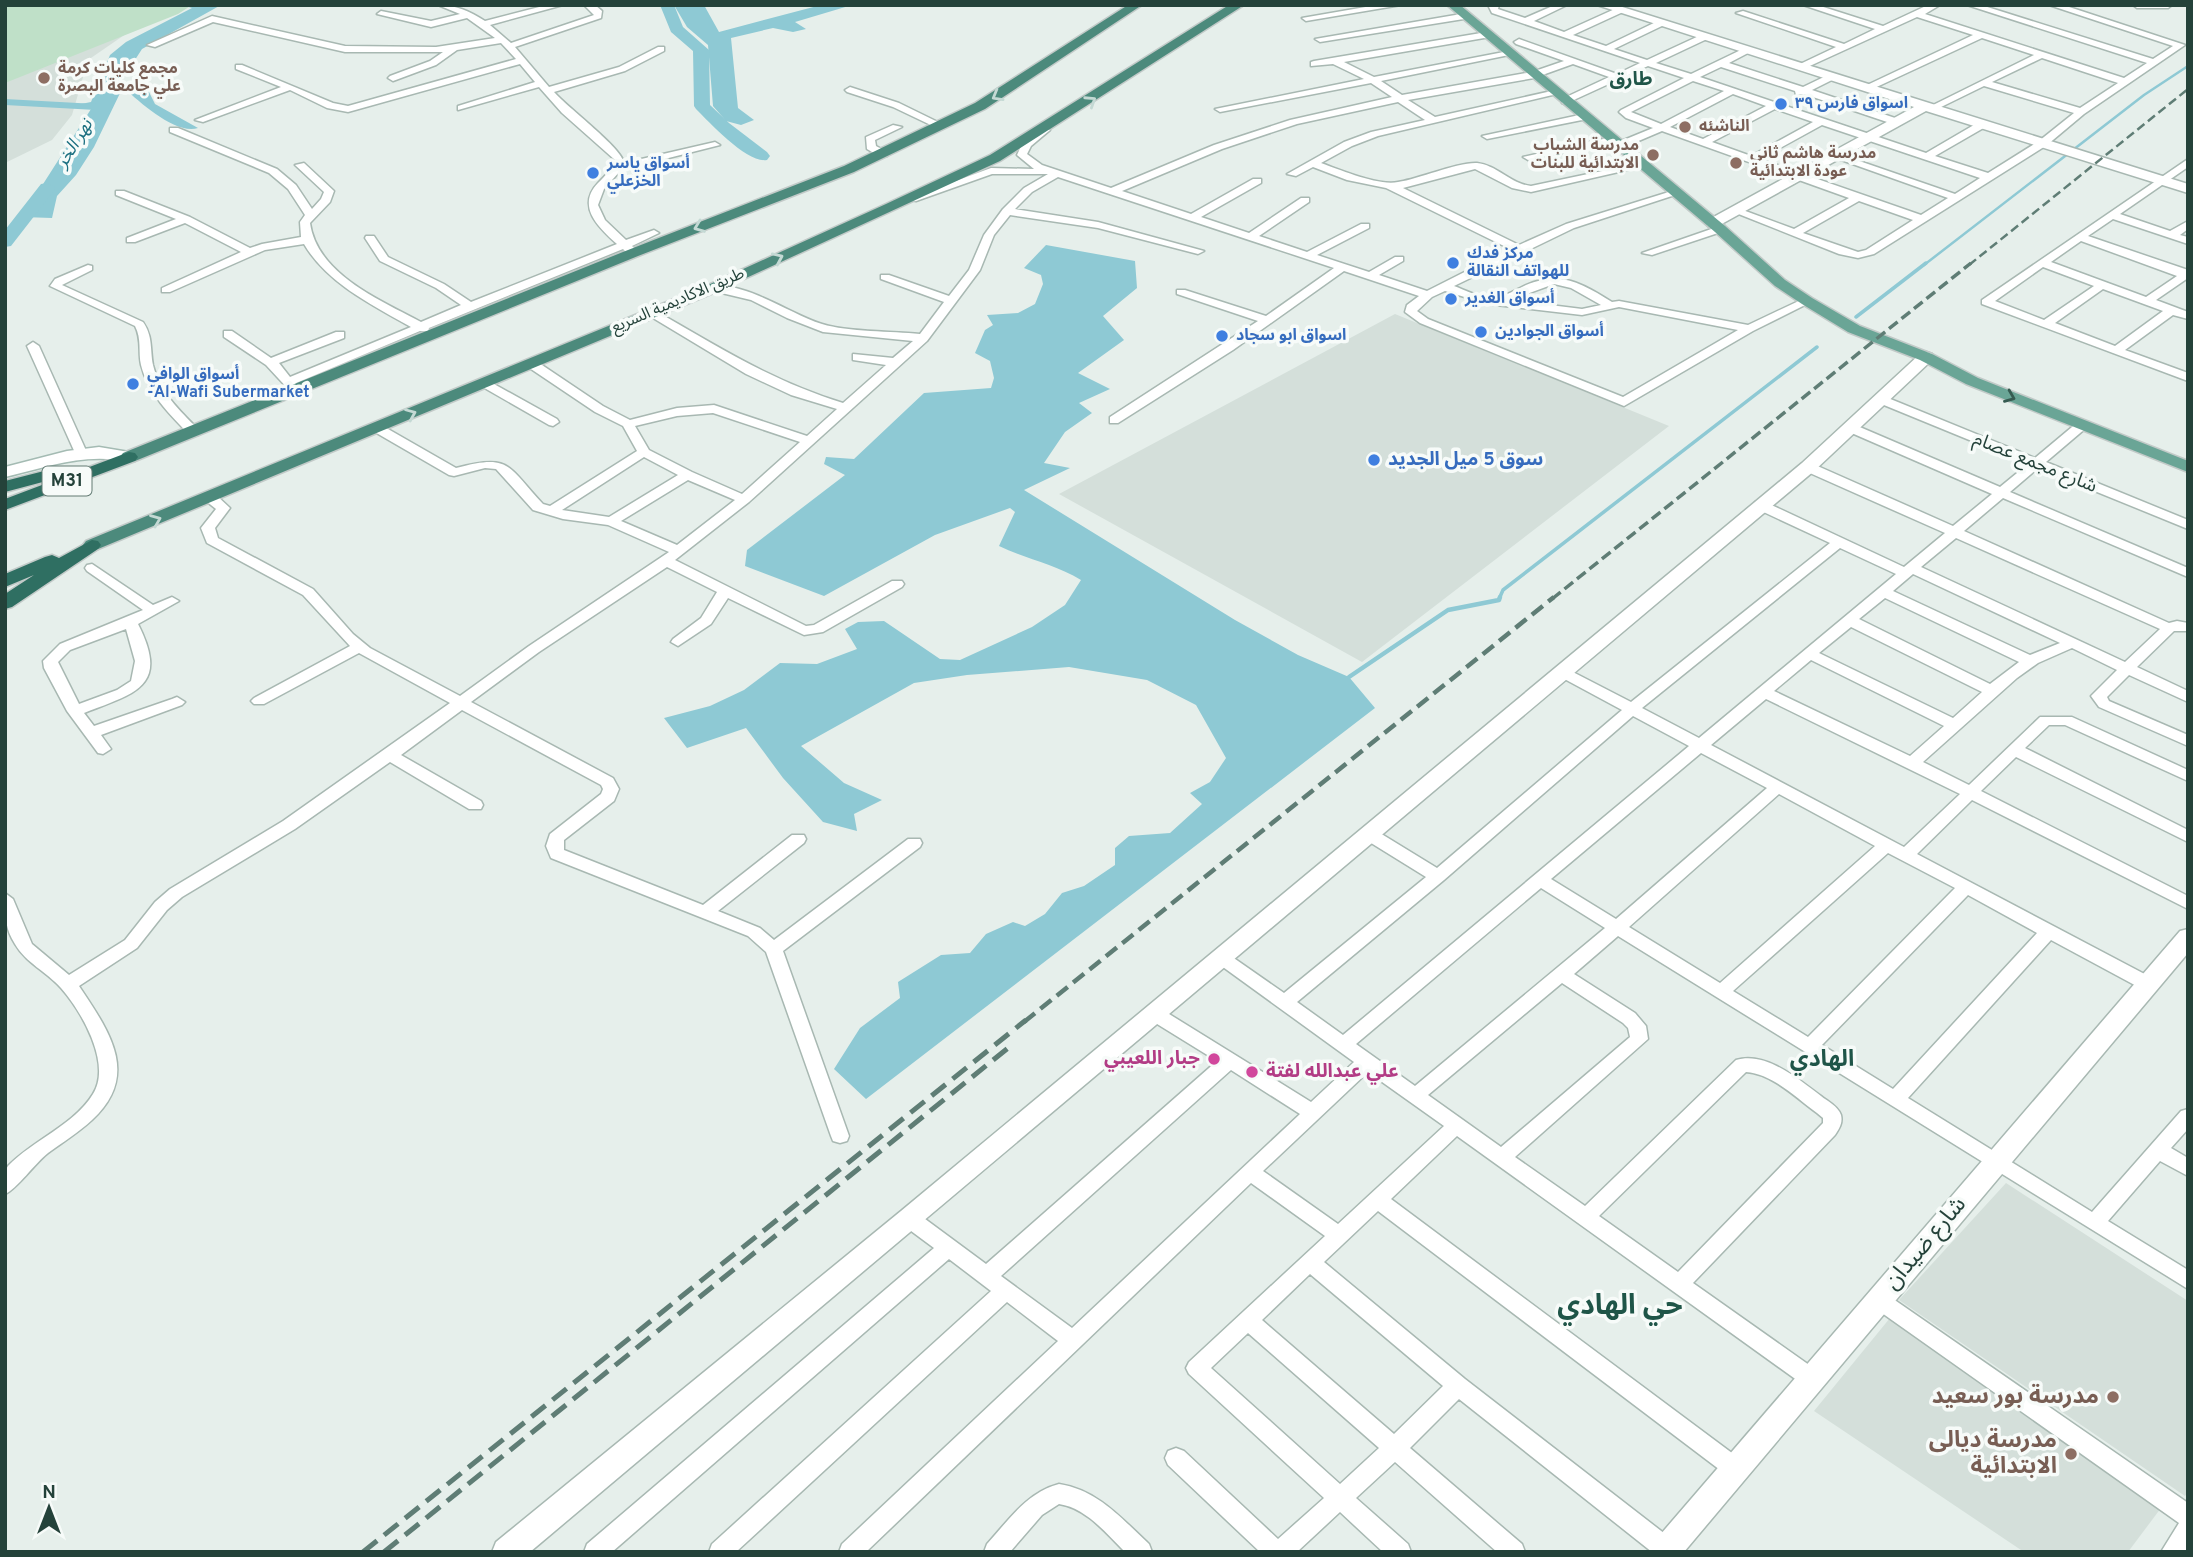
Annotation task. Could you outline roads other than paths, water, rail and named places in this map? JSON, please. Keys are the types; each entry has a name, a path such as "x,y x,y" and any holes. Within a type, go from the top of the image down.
{"highway":[{"path":"5,487 90,463 129,457 194,432 426,331 629,249 883,154 942,126 1018,84 1136,5"},
{"name":"طريق الاكاديمية السريع","path":"92,545 713,288 891,208 995,158 1053,124 1238,5"},
{"name":"M31","path":"5,505 129,457"},
{"path":"5,581 92,545"},
{"path":"5,603 92,545"}],"main road":[{"path":"1474,10 1487,35 1717,226 1780,283 1807,301 1854,329 1926,357 1972,381 2188,467"},
{"path":"1926,357 1953,361 1988,373 2188,451"}],"street":[{"path":"483,24 559,5"},
{"path":"152,45 201,21 216,19 335,48 453,49 507,43 598,16 598,11 588,5"},
{"path":"1306,18 1397,5"},
{"path":"1525,22 1563,5"},
{"path":"1603,5 2188,189"},
{"path":"1807,5 1883,29"},
{"path":"1822,10 1835,5"},
{"path":"1801,67 1936,5"},
{"path":"1971,5 2154,62"},
{"path":"1736,211 1843,252 1858,256 1870,252 2043,143 2081,112 2180,45 2053,5"},
{"path":"2137,5 2168,5"},
{"path":"448,6 483,24 507,43 573,117 616,153 620,160 619,167 593,197 592,207 596,217 629,249"},
{"path":"1320,39 1474,10 1550,30 1988,177"},
{"path":"1564,35 1620,10"},
{"path":"1740,13 1846,47"},
{"path":"381,14 428,24 468,15"},
{"path":"1917,14 2126,82"},
{"path":"1606,49 1661,23"},
{"path":"1220,109 1506,51 1519,42 1550,30"},
{"path":"1314,64 1487,35"},
{"path":"1868,88 1981,35"},
{"path":"1292,174 1364,138 1432,120 1560,97 1617,77 1704,37"},
{"path":"1519,42 1617,77"},
{"path":"393,78 433,63 453,49"},
{"path":"461,108 622,69 661,49"},
{"path":"1747,50 1625,110 1629,116 1923,220"},
{"path":"1648,253 1717,226 1736,211 1897,121 2041,55"},
{"path":"239,67 330,106 348,109 522,60"},
{"path":"1333,60 1370,78 1432,120"},
{"path":"1110,192 1218,147 1268,130 1329,113 1401,98 1534,75 1573,61"},
{"path":"1720,63 1897,121"},
{"path":"1703,143 1831,76"},
{"path":"1984,83 2081,112"},
{"path":"200,120 290,87"},
{"path":"850,90 896,105 942,126"},
{"path":"1528,157 1615,143 1661,127 1732,91"},
{"path":"1487,136 1584,117"},
{"path":"1751,160 1822,121"},
{"path":"1053,124 1027,144 1022,155 1029,162 1055,174 1429,295"},
{"path":"1928,156 1983,124"},
{"path":"883,154 871,147 870,139 897,127"},
{"path":"174,130 263,165 289,183 310,214"},
{"path":"619,167 715,145"},
{"path":"1835,156 1957,198"},
{"path":"2188,162 1986,302 2188,377"},
{"path":"1312,163 1351,178 1393,187 1519,249"},
{"path":"1393,187 1475,166 1486,169 1517,187 1531,189 1641,164"},
{"path":"891,208 991,171 1011,169 1055,174"},
{"path":"289,183 309,172 329,194 305,222 306,240 312,250 343,280 426,331 470,306 629,249 654,233"},
{"path":"68,984 131,944 161,906 176,893 289,825 390,755 534,649 666,561 744,499 923,338 974,270 989,235 1007,211 1028,190 1055,174"},
{"path":"1191,218 1257,181"},
{"path":"1676,192 1594,217 1519,249 1429,295 1411,307 1411,312 1416,317 1624,402 1749,329 1807,301"},
{"path":"120,193 186,219 249,253"},
{"path":"1795,233 1858,197"},
{"path":"1250,237 1305,200"},
{"path":"1007,211 1098,225 1198,251"},
{"path":"2112,215 2188,241"},
{"path":"131,240 186,219"},
{"path":"2172,235 2188,224"},
{"path":"1307,256 1365,226"},
{"path":"2079,237 2187,274"},
{"path":"370,238 384,259 440,286 470,306"},
{"path":"166,290 271,243 306,240"},
{"path":"1370,276 1399,259"},
{"path":"2042,263 2188,316"},
{"path":"1114,420 1268,320 1342,267"},
{"path":"88,268 63,279 56,286 139,324 145,334 145,356 150,373 165,401 194,432"},
{"path":"2147,301 2187,274"},
{"path":"885,277 949,300"},
{"path":"1497,302 1546,280 1557,278 1608,304"},
{"path":"2046,324 2102,285"},
{"path":"1445,287 1480,300 1582,312 1608,304 1619,304 1749,329"},
{"path":"713,288 755,297 791,316 823,328 923,338"},
{"path":"1181,292 1268,320"},
{"path":"2117,350 2172,310"},
{"path":"652,313 750,371 795,392 847,408"},
{"path":"228,334 272,364 293,387"},
{"path":"272,364 277,359 340,335"},
{"path":"33,346 82,455"},
{"path":"857,357 894,362"},
{"path":"507,1552 910,1219 1808,467 1883,400 1926,357"},
{"path":"532,364 599,409 628,424 644,452 687,475 744,499"},
{"path":"485,383 554,422"},
{"name":"شارع مجمع عصام","path":"1883,400 2188,525"},
{"path":"628,424 677,412 714,409 809,441"},
{"path":"1343,1045 2082,425"},
{"path":"377,428 454,472 485,464 500,466 523,488 530,500 550,512 611,521 678,551"},
{"path":"1851,428 2188,573"},
{"path":"550,512 644,452"},
{"path":"5,472 82,455 113,453 129,457"},
{"path":"1808,467 2169,628"},
{"path":"611,521 687,475"},
{"path":"211,498 223,508 208,528 212,540 309,592 359,647 610,785 608,797 556,838 554,846 557,854 754,932 774,949 840,1136"},
{"path":"1760,505 2188,697"},
{"path":"1284,1003 1438,876 1632,709 1839,542"},
{"path":"666,561 799,629 808,631 818,629 897,584"},
{"path":"92,568 153,611"},
{"path":"678,642 706,621 725,591"},
{"path":"1883,592 2030,661"},
{"path":"103,749 75,711 51,668 52,657 65,647 130,622 172,601"},
{"path":"1849,620 1992,691"},
{"path":"75,711 122,693 137,684 143,663 139,638 130,622"},
{"path":"2188,627 2178,625 2169,628 2102,693 2100,700 2188,741"},
{"path":"1912,762 2030,661 2055,654 2070,642"},
{"path":"259,701 359,647"},
{"path":"1810,653 1955,725"},
{"path":"1562,672 2148,984"},
{"path":"1764,692 1912,762 2188,903"},
{"path":"91,733 177,702"},
{"path":"1906,855 2045,720 2067,720 2188,776"},
{"path":"2014,749 2188,837"},
{"path":"390,755 475,805"},
{"path":"1415,1096 1617,928 1778,787"},
{"path":"1369,834 1438,876"},
{"path":"706,912 797,839"},
{"path":"774,949 914,843"},
{"path":"1721,992 1886,845"},
{"path":"1540,880 2188,1281"},
{"path":"1809,1047 1966,887"},
{"path":"5,899 20,939 27,949 68,984 108,1057 110,1071 106,1087 96,1104 80,1119 32,1153 5,1186"},
{"path":"1895,1100 2049,931"},
{"name":"شارع ضيدان","path":"1668,1551 2188,937"},
{"path":"1222,958 1812,1379"},
{"path":"1502,1157 1639,1039 1637,1026 1629,1018 1561,974"},
{"path":"1154,1014 1312,1112"},
{"path":"987,1276 1229,1060"},
{"path":"850,1552 1367,1061"},
{"path":"1586,1217 1742,1065 1754,1064 1766,1070 1824,1108 1832,1116 1828,1130 1679,1284"},
{"path":"2094,1223 2188,1116"},
{"path":"1400,1552 1196,1368 1457,1125"},
{"path":"2158,1150 2188,1168"},
{"path":"1250,1172 1339,1235"},
{"path":"1377,1199 1736,1469"},
{"path":"910,1219 1073,1339"},
{"path":"595,1552 949,1247"},
{"path":"1310,1262 1458,1385 1668,1551"},
{"path":"720,1552 1006,1290"},
{"path":"1879,1300 2188,1516"},
{"path":"1248,1320 1514,1552"},
{"path":"1176,1458 1278,1552 1395,1448 1458,1385"},
{"path":"995,1552 1044,1501 1061,1493 1080,1497 1141,1552"},
{"path":"2172,1552 2188,1529"}],"water":[{"name":"نهر الخر","path":"181,5 221,5 142,49 120,83 147,88 155,104 198,128 189,129 169,122 122,89 94,147 76,175 57,196 52,218 22,217 91,109 80,108 81,104 91,102 110,55 126,42 192,8"},
{"path":"674,5 704,5 719,32 821,5 852,5 795,22 806,29 793,32 773,28 731,38 738,108 754,120 741,125 726,121 713,106 708,45 687,27"},
{"path":"1046,245 1135,261 1137,288 1103,316 1124,340 1078,373 1110,389 1079,403 1092,413 1065,432 1044,463 1070,468 1024,490 1235,620 1298,655 1349,677 1375,708 866,1099 834,1069 860,1028 900,998 898,982 941,955 970,953 986,934 1013,922 1025,926 1045,914 1062,893 1084,886 1115,865 1115,848 1129,836 1170,833 1202,804 1190,793 1210,782 1226,758 1196,705 1147,680 1069,667 967,675 914,683 801,746 844,783 882,800 854,814 857,831 823,822 783,778 746,728 687,748 664,718 710,706 744,690 780,663 817,664 857,649 845,629 858,622 884,621 940,659 960,660 1032,627 1065,605 1081,580 999,546 1015,512 1010,508 935,535 824,596 745,566 747,550 845,475 824,464 826,457 854,459 924,393 991,388 994,378 990,361 975,353 985,330 993,325 987,315 1018,313 1035,304 1043,284 1041,275 1024,268"}],"waterway":[{"path":"667,5 676,29 701,50 702,106 723,127 761,156"},
{"path":"1924,265 2144,95 2188,66"},
{"path":"5,102 96,107"},
{"name":"نهر الخر","path":"5,242 47,188"},
{"path":"1856,317 1926,263"},
{"path":"1499,599 1503,590 1817,347"},
{"path":"1349,677 1448,610 1499,600 1500,597"}],"railway":[{"path":"1969,265 2188,89"},
{"path":"1552,599 1971,263"},
{"path":"1024,1022 1554,597"},
{"path":"363,1552 1026,1020"},
{"path":"384,1552 1008,1048"}],"place":[{"name":"مجمع كليات كرمة علي جامعة البصرة","path":"44,78"},
{"name":"اسواق فارس ٣٩","path":"1781,104"},
{"name":"الناشئه","path":"1685,127"},
{"name":"مدرسة الشباب الابتدائية للبنات","path":"1653,155"},
{"name":"مدرسة هاشم ثاني عودة الابتدائية","path":"1736,163"},
{"name":"أسواق ياسر الخزعلي","path":"593,173"},
{"name":"مركز فدك للهواتف النقالة","path":"1453,263"},
{"name":"أسواق الغدير","path":"1451,299"},
{"name":"أسواق الجوادين","path":"1481,332"},
{"name":"اسواق ابو سجاد","path":"1222,336"},
{"name":"أسواق الوافي -Al-Wafi Subermarket","path":"133,384"},
{"name":"سوق 5 ميل الجديد","path":"1374,460"},
{"name":"جبار اللعيبي","path":"1214,1059"},
{"name":"علي عبدالله لفتة","path":"1252,1072"},
{"name":"مدرسة بور سعيد","path":"2113,1397"},
{"name":"مدرسة ديالى الابتدائية","path":"2071,1454"}],"district":[{"name":"طارق","path":"1631,80"},
{"name":"الهادي","path":"1822,1060"},
{"name":"حي الهادي","path":"1620,1307"}]}
